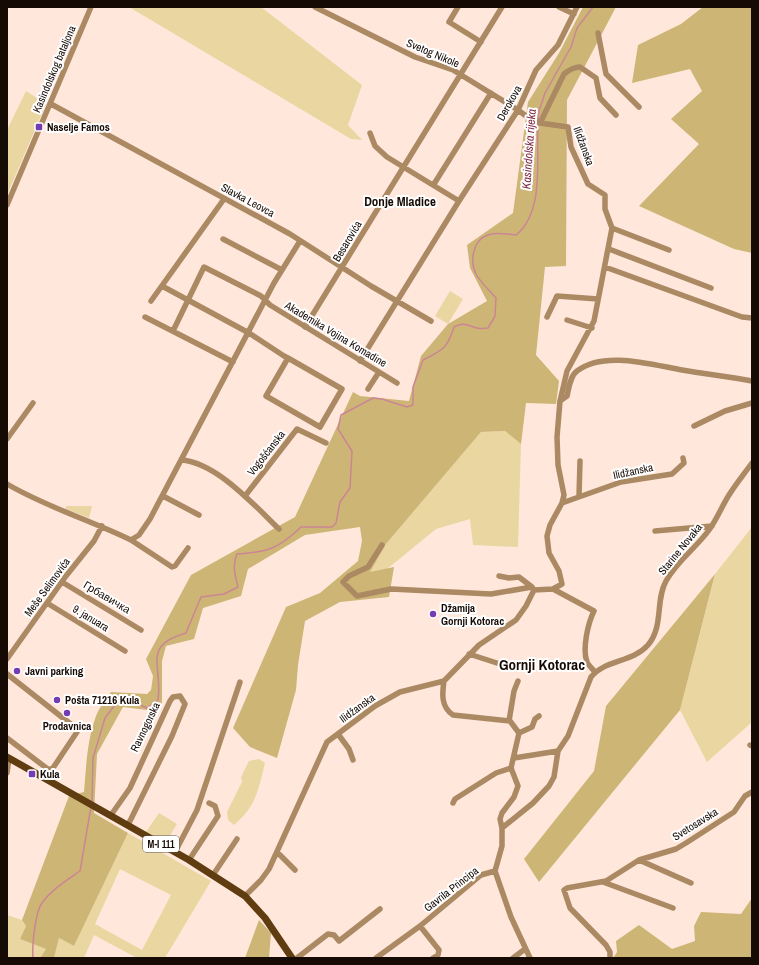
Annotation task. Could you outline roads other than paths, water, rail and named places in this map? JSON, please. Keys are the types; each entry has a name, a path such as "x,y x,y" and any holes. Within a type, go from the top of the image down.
{"main road":[{"name":"M-I 111","path":"8,760 111,815 214,875 245,896 265,918 292,958"}],"street":[{"name":"Kasindolskog bataljona","path":"7,205 91,7"},
{"name":"Svetog Nikole","path":"315,7 415,57 445,66 491,93 530,119 540,123"},
{"path":"458,7 449,22 482,42"},
{"name":"Besarovića","path":"306,327 482,42 502,7"},
{"path":"559,7 574,14"},
{"name":"Derokova","path":"360,361 459,200 518,110 536,70 558,45 577,7"},
{"path":"598,33 606,74 639,107"},
{"path":"540,123 561,79 568,71 580,67 596,78 600,98 616,115"},
{"path":"596,78 606,74"},
{"name":"Derokova","path":"434,184 491,93"},
{"name":"Slavka Leovca","path":"51,104 300,240 397,302 431,321"},
{"name":"Ilidžanska","path":"540,123 568,127 571,147 588,184 605,194 606,209 612,228 606,267 592,328 567,371 560,401 557,436 558,465 564,495 562,503 550,525 547,536 549,553 563,583 553,590"},
{"path":"370,133 375,146 387,157 405,166 459,200"},
{"path":"151,301 224,199"},
{"path":"612,228 669,250"},
{"path":"223,239 282,270"},
{"path":"130,540 142,531 163,496 265,301 300,240"},
{"path":"609,249 711,288"},
{"name":"Akademika Vojina Komadine","path":"173,331 204,267 261,296 265,301 306,327 397,382"},
{"path":"606,267 742,318 752,318"},
{"path":"162,286 249,333 288,358 342,389 320,427 266,396 288,358"},
{"path":"547,318 557,296 598,299"},
{"path":"145,317 233,362"},
{"path":"566,320 592,328"},
{"name":"Ilidžanska","path":"560,401 567,396 575,373 586,366 606,362 626,361 752,381"},
{"path":"368,389 379,372"},
{"path":"7,439 33,403"},
{"path":"694,426 725,411 752,403"},
{"name":"Vogošćanska","path":"244,496 297,428 326,443"},
{"name":"Ilidžanska","path":"562,503 621,482 672,474 684,463 683,458"},
{"path":"181,460 209,470 234,487 279,529"},
{"path":"579,496 580,461"},
{"name":"Starine Novaka","path":"595,672 609,663 626,660 641,652 648,645 654,637 659,619 661,598 665,583 671,572 712,526 729,494 752,463"},
{"path":"7,484 33,499 102,526 130,540 172,567 175,566 188,548"},
{"path":"163,496 199,515"},
{"name":"Meše Selimovića","path":"7,659 62,582 94,541 102,526"},
{"path":"655,531 712,526"},
{"path":"382,545 368,567 349,576 343,582 357,596 391,589 491,594 533,589 553,590 594,611 587,629 586,643 587,662 595,672 583,693 568,736 558,751 554,777 550,786 533,803 502,828"},
{"path":"499,576 508,578 519,577 533,589"},
{"name":"Грбавичка","path":"62,582 141,630"},
{"path":"519,732 509,721 453,715 444,705 444,681 479,645 516,620 533,589"},
{"name":"9. januara","path":"47,603 125,651"},
{"path":"469,654 500,664"},
{"path":"7,674 77,729 78,732 52,769 49,770 7,738"},
{"name":"Ilidžanska","path":"245,896 264,877 277,852 327,742 375,706 400,692 444,681"},
{"path":"509,721 514,691 518,681"},
{"path":"175,852 197,810 240,682"},
{"name":"Ravnogorska","path":"111,815 130,788 170,701 173,697 180,696 185,704 172,736 128,825"},
{"path":"519,732 532,727 535,719 539,716"},
{"path":"519,732 511,768 518,786 514,797 502,813 500,820 502,828 502,846 495,871 511,916 530,958"},
{"path":"338,734 349,749 353,760"},
{"path":"514,758 558,751"},
{"path":"7,773 10,766 8,760"},
{"path":"453,803 455,799 496,773 511,768"},
{"name":"Svetosavska","path":"610,958 610,952 606,945 570,908 564,890 567,888 603,882 639,860 676,849 734,812 746,796 752,792"},
{"path":"189,860 218,816 215,806 209,803"},
{"path":"214,875 237,840"},
{"path":"277,852 295,870"},
{"path":"639,860 691,883"},
{"name":"Gavrila Principa","path":"376,958 420,926 481,875 495,871"},
{"name":"Svetosavska","path":"603,882 673,908"},
{"path":"297,958 328,934 334,935 339,941 380,909"},
{"name":"Gavrila Principa","path":"420,926 439,950 438,955 433,958"},
{"path":"514,958 525,949"}],"waterway":[{"name":"Kasindolska rijeka","path":"538,121 539,111 545,93 571,47 577,28 593,7"},
{"name":"Kasindolska rijeka","path":"92,802 93,758 105,718 121,697 147,708 158,700 159,688 157,658 159,651 163,644 172,638 186,633 201,597 224,594 238,587 234,566 237,554 257,552 272,548 286,540 301,527 332,527 336,523 340,502 350,488 352,451 338,429 341,415 373,398 382,399 407,407 413,405 413,387 423,360 443,348 449,340 454,327 457,325 466,324 478,328 488,328 495,316 496,298 476,274 473,264 474,252 479,242 488,235 516,235 525,225 531,213 537,184 538,125"},
{"name":"Kasindolska rijeka","path":"33,958 34,929 42,903 55,889 80,871 91,807"}],"place":[{"name":"Naselje Famos","path":"39,127"},
{"name":"Džamija Gornji Kotorac","path":"433,614"},
{"name":"Javni parking","path":"17,671"},
{"name":"Pošta 71216 Kula","path":"57,700"},
{"name":"Prodavnica","path":"67,713"},
{"name":"Kula","path":"32,774"}],"district":[{"name":"Donje Mladice","path":"400,201"},
{"name":"Gornji Kotorac","path":"542,664"}]}
